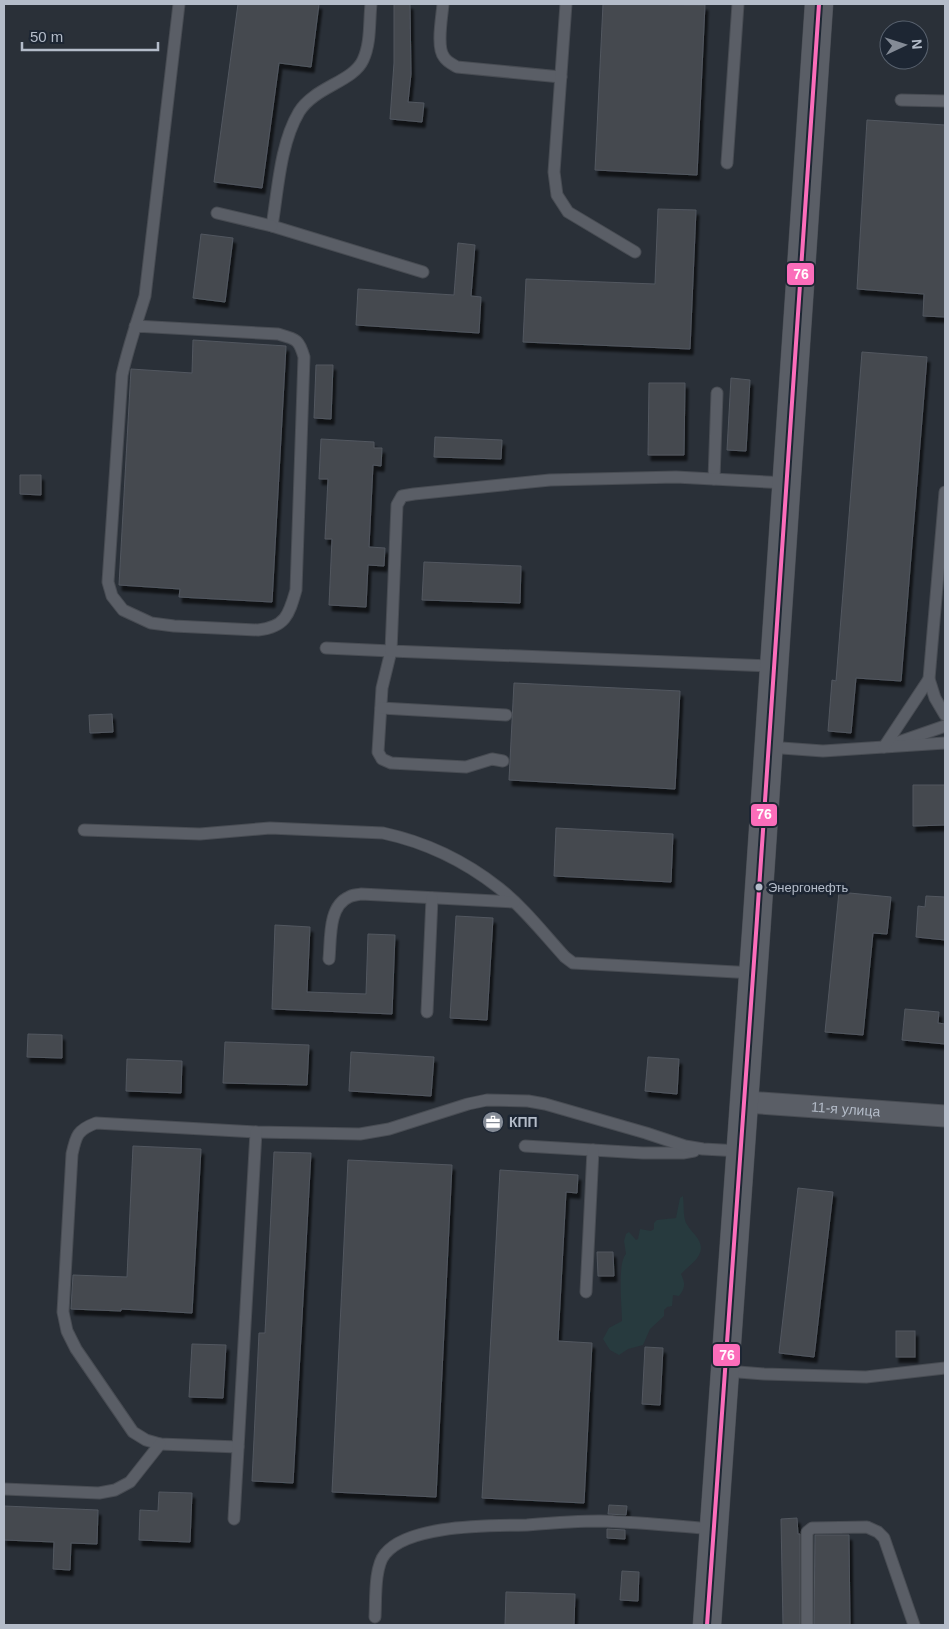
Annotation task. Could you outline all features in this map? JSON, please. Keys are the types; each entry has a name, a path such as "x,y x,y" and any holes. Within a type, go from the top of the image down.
{"street":[{"path":"707,1625 746,1102 773,666 819,4"},
{"name":"11-я улица","path":"746,1102 945,1116"}],"lane":[{"path":"136,326 278,334 301,344 304,357 296,590 290,610 284,620 271,628 258,630 150,623 122,610 112,596 108,582 122,375 136,326 145,296 179,4"},
{"path":"272,226 285,147 290,131 307,102 357,70 363,61 367,47 371,4"},
{"path":"443,4 440,48 442,56 449,63 457,67 561,76"},
{"path":"566,4 554,172 557,196 568,212 635,252"},
{"path":"727,163 738,4"},
{"path":"901,100 945,101"},
{"path":"217,213 272,226 423,272"},
{"path":"714,479 718,393"},
{"path":"503,761 492,760 466,768 391,763 382,760 378,752 382,688 391,651 397,505 402,496 550,480 654,477 786,483"},
{"path":"945,492 929,679 935,698 945,716"},
{"path":"326,648 773,666"},
{"path":"884,747 929,679"},
{"path":"381,708 506,715"},
{"path":"884,747 945,726"},
{"path":"768,747 824,751 945,743"},
{"path":"84,830 200,834 270,828 383,834 423,845 448,856 491,883 514,902 565,958 573,962 754,972"},
{"path":"329,959 334,914 341,903 349,897 361,894 514,902"},
{"path":"427,1012 432,898"},
{"path":"238,1447 160,1444 146,1440 133,1432 76,1349 67,1331 63,1312 72,1154 75,1138 83,1128 96,1123 256,1132 360,1134 389,1128 487,1100 528,1101 545,1104 703,1150"},
{"path":"234,1519 256,1132"},
{"path":"525,1146 643,1153 683,1153 703,1150 742,1151"},
{"path":"586,1292 593,1150"},
{"path":"726,1371 866,1377 945,1368"},
{"path":"4,1489 99,1493 115,1490 130,1482 160,1444"},
{"path":"375,1617 378,1568 383,1555 401,1541 432,1531 597,1521 714,1529"},
{"path":"807,1625 807,1532 812,1528 867,1527 878,1532 884,1538 914,1625"}],"green space":[{"path":"683,1196 685,1220 698,1239 701,1250 697,1259 681,1274 684,1283 683,1290 679,1296 673,1295 672,1306 664,1310 664,1316 650,1329 643,1345 628,1349 619,1355 610,1350 603,1339 609,1328 622,1321 621,1276 623,1259 626,1254 624,1241 626,1234 629,1232 636,1240 638,1239 640,1229 651,1231 654,1229 654,1223 657,1220 676,1218 680,1198"}],"building":[{"path":"238,4 319,4 311,67 279,63 262,188 214,182"},
{"path":"394,4 410,4 411,74 408,102 424,103 422,122 390,119 394,63"},
{"path":"603,4 705,5 697,175 595,170"},
{"path":"867,120 945,125 945,317 923,316 924,294 857,289"},
{"path":"658,209 696,210 690,349 523,342 526,279 655,284"},
{"path":"201,234 233,238 225,302 193,298"},
{"path":"458,243 475,245 471,296 481,297 479,333 356,325 358,289 454,295"},
{"path":"193,340 286,346 272,602 179,597 180,589 119,585 131,369 192,373"},
{"path":"862,352 927,357 901,681 856,678 851,733 828,731 832,680 836,681"},
{"path":"316,365 333,365 331,419 314,418"},
{"path":"731,378 750,380 746,451 727,450"},
{"path":"649,383 685,383 684,455 648,455"},
{"path":"435,437 502,440 501,459 434,457"},
{"path":"321,439 374,442 374,448 382,448 381,466 373,465 369,547 385,548 384,566 368,565 366,607 329,605 332,539 325,539 328,479 319,479"},
{"path":"20,475 41,475 41,495 20,494"},
{"path":"424,562 521,566 520,603 422,600"},
{"path":"514,683 680,691 675,789 509,780"},
{"path":"112,714 113,732 90,733 89,715"},
{"path":"913,785 945,785 945,825 913,826"},
{"path":"556,828 673,834 671,882 554,876"},
{"path":"839,892 891,897 887,934 873,933 863,1035 825,1032"},
{"path":"926,896 945,897 945,940 916,937 918,906 925,907"},
{"path":"456,916 493,918 487,1020 450,1018"},
{"path":"275,925 310,927 307,992 366,994 368,934 395,935 392,1014 272,1009"},
{"path":"905,1009 939,1012 938,1023 945,1024 945,1044 902,1040"},
{"path":"28,1034 62,1035 62,1058 27,1057"},
{"path":"225,1042 309,1045 307,1085 223,1083"},
{"path":"351,1052 434,1057 431,1096 349,1091"},
{"path":"648,1057 679,1059 677,1094 645,1091"},
{"path":"127,1059 182,1061 181,1093 126,1091"},
{"path":"133,1146 201,1149 192,1313 121,1309 121,1311 71,1309 73,1275 127,1277"},
{"path":"274,1152 311,1153 293,1483 252,1481 259,1333 265,1333"},
{"path":"348,1160 452,1165 436,1497 332,1492"},
{"path":"500,1170 578,1175 577,1193 566,1192 558,1341 592,1343 584,1503 482,1498"},
{"path":"798,1188 833,1192 814,1357 779,1353"},
{"path":"597,1252 613,1252 614,1276 598,1276"},
{"path":"896,1331 915,1331 915,1357 896,1357"},
{"path":"192,1344 226,1345 223,1398 189,1397"},
{"path":"645,1347 663,1348 660,1405 642,1404"},
{"path":"159,1492 192,1493 190,1542 139,1540 140,1510 158,1511"},
{"path":"609,1505 627,1506 626,1515 608,1514"},
{"path":"4,1506 98,1510 97,1544 71,1543 70,1570 53,1569 54,1542 4,1540"},
{"path":"797,1518 798,1534 800,1534 800,1625 783,1625 781,1519"},
{"path":"607,1529 625,1530 625,1539 607,1538"},
{"path":"815,1535 849,1535 850,1625 814,1625"},
{"path":"622,1571 639,1572 638,1601 620,1600"},
{"path":"506,1592 575,1594 574,1625 505,1625"}],"transit line":[{"name":"76","path":"707,1625 819,4"}],"place":[{"name":"Энергонефть","path":"759,887"},
{"name":"КПП","path":"493,1122"}]}
